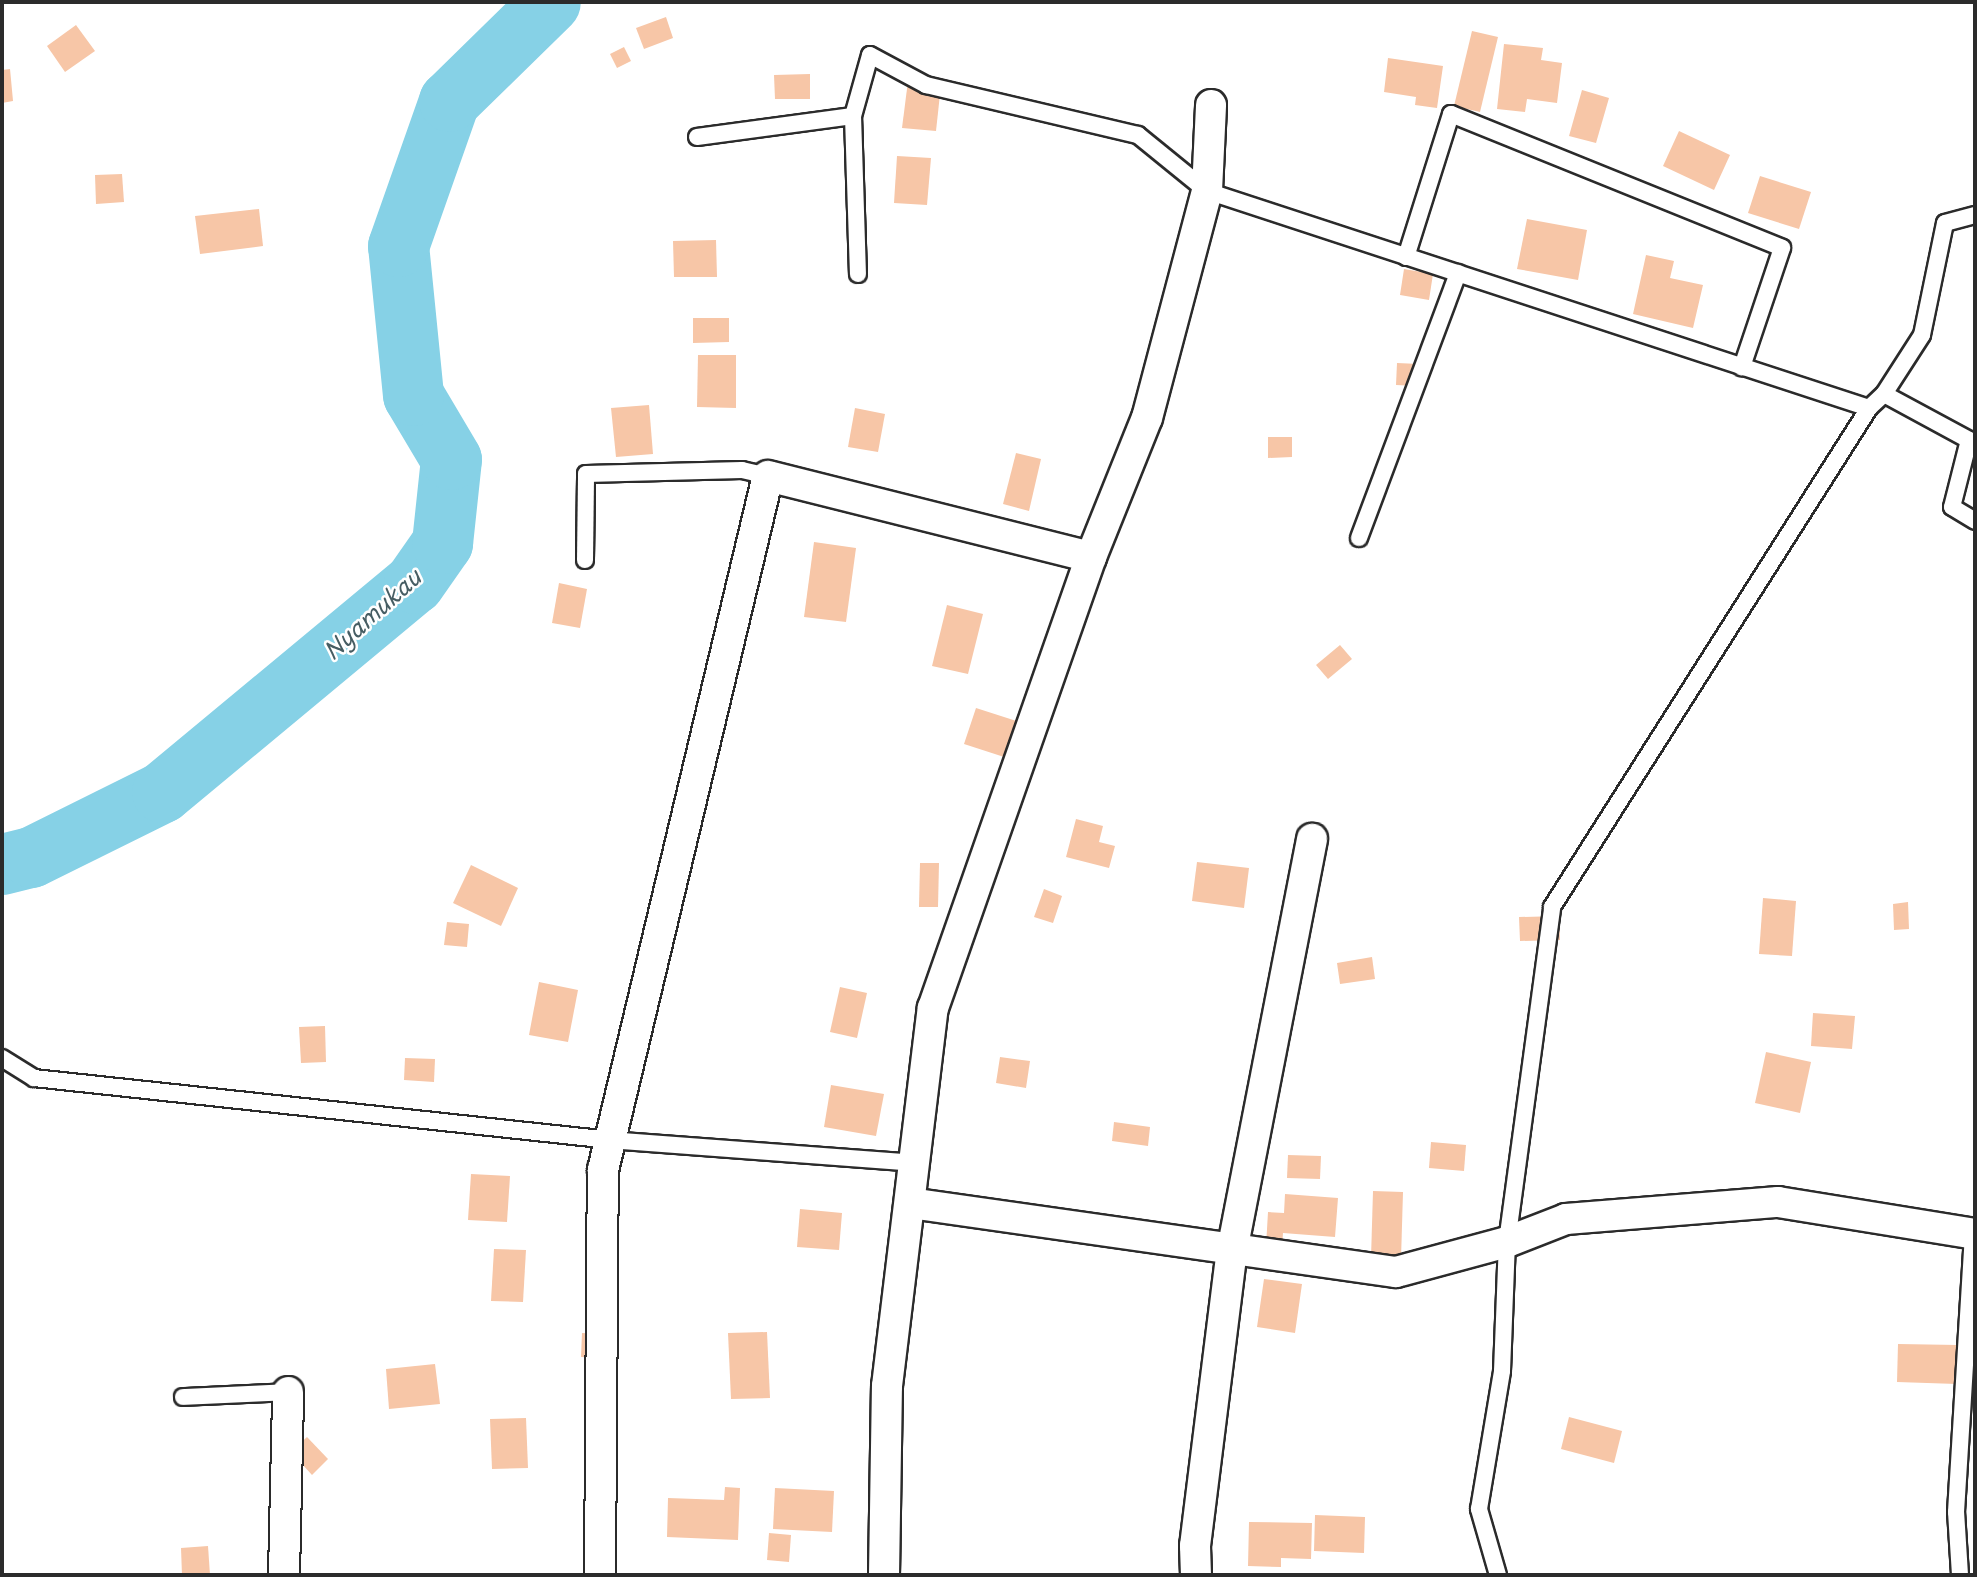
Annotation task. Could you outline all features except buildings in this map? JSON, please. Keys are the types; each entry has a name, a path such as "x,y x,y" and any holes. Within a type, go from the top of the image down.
{"street":[{"path":"884,1575 887,1386 933,1008 1091,558 1147,418 1207,191 1211,105"},
{"path":"600,1575 603,1170 768,476 1091,558"},
{"path":"1196,1575 1232,1251 1311,839"},
{"path":"910,1203 1232,1251 1396,1272 1507,1242 1566,1219 1778,1202 1974,1234"},
{"path":"284,1575 288,1392"}],"lane":[{"path":"858,274 853,116 870,55 926,85 1138,135 1207,191 1869,408"},
{"path":"1406,257 1451,114 1782,247 1742,367"},
{"path":"697,137 853,116"},
{"path":"1498,1575 1479,1509 1502,1371 1507,1242 1552,907 1869,408 1884,394 1922,335 1945,223 1975,215"},
{"path":"1359,538 1458,273"},
{"path":"1884,394 1969,440 1952,507 1975,521"},
{"path":"584,560 586,474 742,470 768,476"},
{"path":"2,1058 34,1078 610,1140 915,1163"},
{"path":"1960,1575 1956,1512 1974,1234"},
{"path":"183,1397 288,1392"}],"waterway":[{"name":"Nyamukau","path":"2,864 31,857 162,792 414,583 442,543 451,459 413,395 398,246 449,101 550,2"}]}
